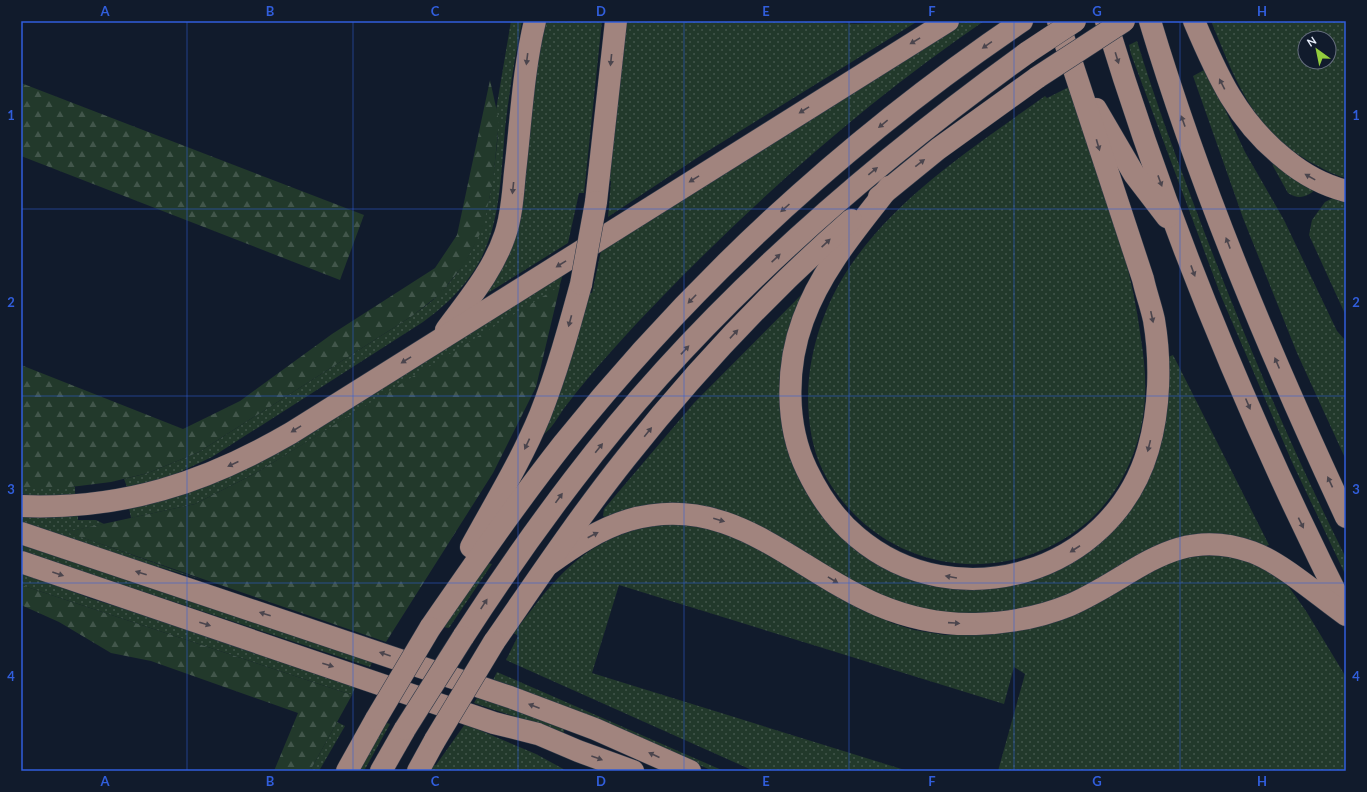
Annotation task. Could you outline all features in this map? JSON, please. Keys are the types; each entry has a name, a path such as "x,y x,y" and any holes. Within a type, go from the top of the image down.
{"highway":[{"path":"439,339 484,278 506,234 511,205 528,51 535,21"},
{"path":"430,628 451,584 510,479 540,415 560,358 581,284 596,202 616,21"},
{"path":"21,506 79,506 130,499 190,482 246,457 290,432 948,21"},
{"path":"889,187 846,243 813,298 803,318 796,339 791,372 792,416 797,446 812,480 831,510 857,537 890,559 924,572 958,578 999,578 1026,572 1064,556 1101,529 1116,512 1138,474 1148,451 1155,415 1157,359 1154,319 1143,279 1058,21"},
{"path":"381,771 405,729 506,571 574,478 618,425 710,323 808,228 861,181 971,93 1028,52 1075,21"},
{"path":"1106,21 1120,68 1200,290 1271,459 1346,614"},
{"path":"418,771 494,642 549,564 626,458 703,367 793,274 889,187 938,149 1038,77 1124,21"},
{"path":"1150,21 1170,86 1255,312 1346,517"},
{"path":"1194,21 1226,91 1254,131 1270,147 1301,171 1332,188 1346,191"},
{"path":"347,771 376,718 430,628 516,505 609,389 706,284 760,231 856,146 957,66 1020,22"},
{"path":"1079,81 1134,174 1179,234"},
{"path":"549,564 593,534 628,520 661,513 693,514 724,522 760,536 858,595 883,607 934,621 974,624 1014,621 1052,612 1088,596 1143,564 1175,549 1190,545 1211,544 1245,550 1269,560 1346,614"},
{"path":"21,533 510,697 595,729 690,771"},
{"path":"21,562 494,723 538,734 578,752 633,771"},
{"path":"494,723 533,745 587,771"}],"green space":[{"path":"511,21 522,21 508,102 500,188 496,213 490,237 480,259 467,281 448,301 423,322 212,457 169,477 127,487 124,479 148,473 199,452 412,316 434,299 453,278 473,248 485,216 497,148 498,123 496,110"},
{"path":"545,21 602,21 584,193 579,193 568,243 480,298 527,121"},
{"path":"624,21 823,21 859,24 918,21 703,154 608,217 611,181 607,180"},
{"path":"963,21 984,21 898,84 857,117 816,151 738,222 699,259 624,337 576,393 552,426 542,435 588,292 592,293 602,246"},
{"path":"1211,21 1346,21 1346,178 1310,162 1290,149 1273,134 1248,101 1228,63"},
{"path":"1137,41 1168,134 1218,268 1288,435 1346,558 1346,576 1292,462 1221,296 1131,54 1129,45"},
{"path":"1206,69 1245,152 1284,220 1337,331 1346,341 1346,460 1297,353 1243,218 1193,76"},
{"path":"490,80 499,121 493,181 483,228 465,263 440,294 412,316 199,452 148,473 111,482 63,488 21,487 21,365 183,429 240,401 332,334 435,268 457,235"},
{"path":"21,83 364,215 340,280 21,156"},
{"path":"1071,86 1112,211 1129,274 1136,307 1143,353 1145,396 1143,415 1134,453 1116,489 1105,504 1091,519 1076,531 1049,547 1020,558 991,563 961,564 931,559 903,549 877,533 853,513 832,487 825,474 818,460 814,446 811,432 808,399 811,367 818,334 823,318 845,274 864,247 887,221 936,176 963,155 1045,96 1047,98"},
{"path":"1272,160 1316,189 1303,197 1288,193 1273,166"},
{"path":"1333,198 1346,200 1346,316 1309,235 1312,220 1325,202"},
{"path":"564,270 559,288 256,473 195,504 131,518 129,508 176,496 221,478"},
{"path":"817,279 781,389 783,433 800,477 828,521 978,588 1007,586 1039,578 1062,568 1088,553 1110,533 1129,511 1147,481 1158,456 1167,411 1168,357 1173,355 1269,545 1261,547 1238,539 1020,612 953,617 879,597 769,532 607,518 603,516 604,509 694,403"},
{"path":"560,286 536,387 493,473 386,642 66,532 195,504 256,473"},
{"path":"21,487 75,487 75,495 36,496 21,494"},
{"path":"21,514 78,516 78,520 96,520 104,524 67,532 203,580 21,523"},
{"path":"654,525 695,525 724,532 748,542 867,611 892,623 914,630 945,635 988,635 1024,629 1179,556 1234,555 1273,571 1289,587 1306,611 1346,677 1346,771 998,771 1025,674 1014,667 1004,704 619,585 592,673 908,771 754,771 506,660 518,636 514,633 544,594 573,564 589,551 608,541 629,532"},
{"path":"21,542 373,660 370,667 21,551"},
{"path":"487,563 492,564 449,628 443,627"},
{"path":"21,572 92,599 206,634 356,685 352,695 21,585"},
{"path":"21,585 352,695 310,771 274,771 298,713 151,661 111,653 59,622 21,605"},
{"path":"497,672 724,771 713,771 593,718 493,680"},
{"path":"478,696 564,729 564,733 474,703"},
{"path":"337,722 345,726 319,771 310,771"},
{"path":"384,722 390,724 364,771 357,771"},
{"path":"465,724 536,754 567,771 430,771 433,765 436,765"}]}
